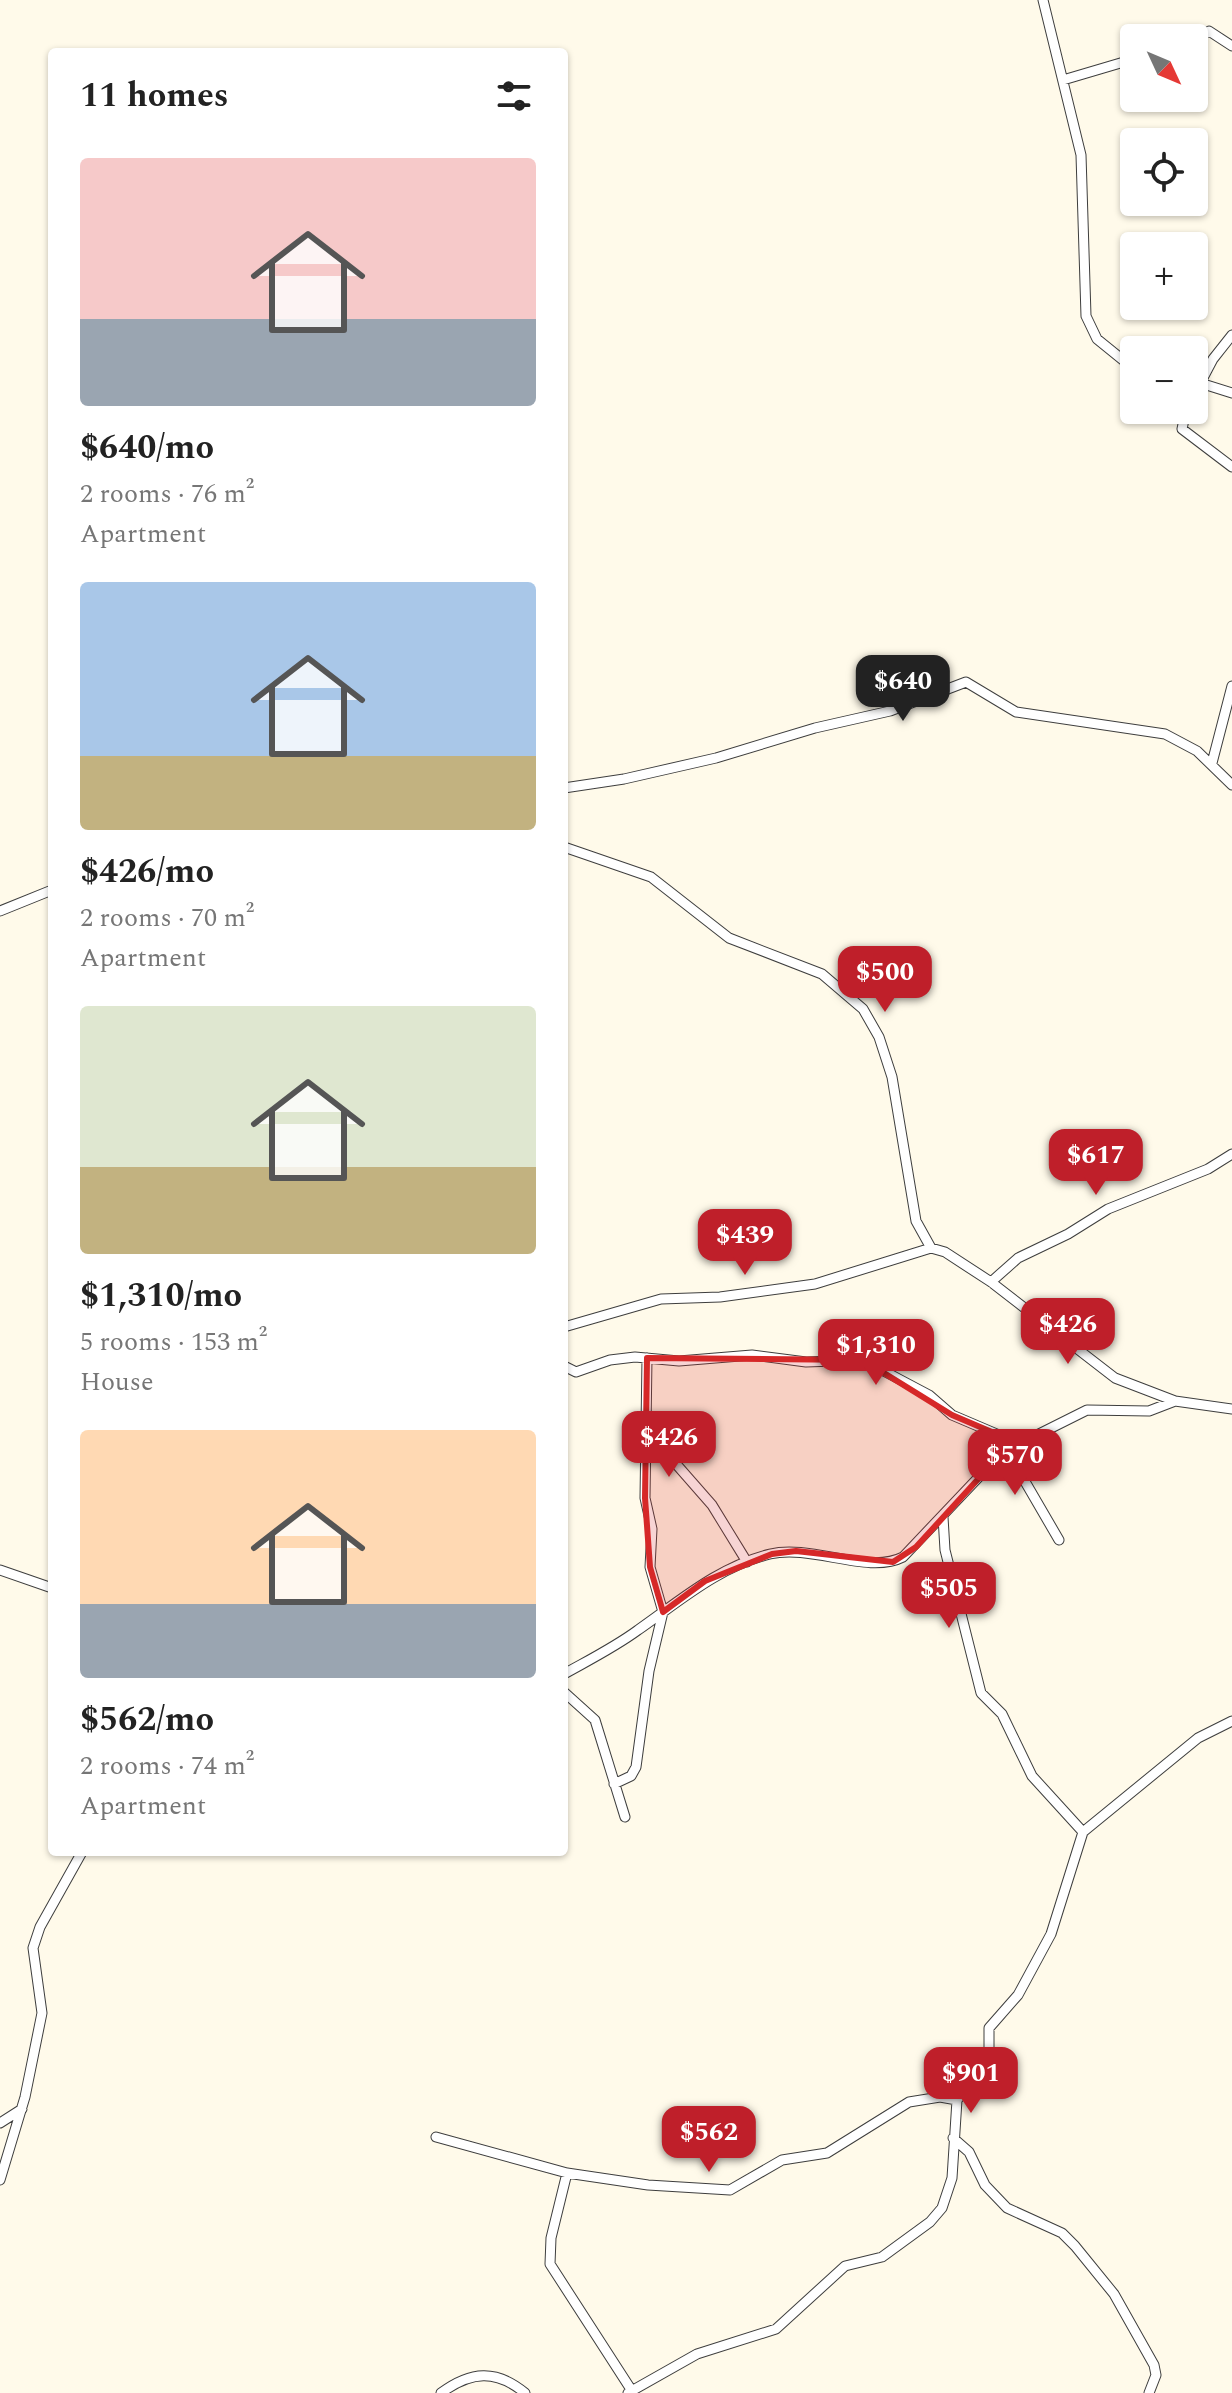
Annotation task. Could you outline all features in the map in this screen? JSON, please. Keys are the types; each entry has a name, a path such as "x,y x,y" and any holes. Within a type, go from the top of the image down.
{"street":[{"path":"1043,0 1081,155 1086,316 1097,339 1120,358"},
{"path":"1208,32 1232,46"},
{"path":"1063,80 1120,63"},
{"path":"1208,366 1232,335"},
{"path":"1208,385 1232,393"},
{"path":"1180,424 1182,429 1232,467"},
{"path":"568,787 624,779 703,761 890,711 966,682 1016,712 1165,734 1184,742 1212,763 1232,785"},
{"path":"1212,763 1232,686"},
{"path":"568,848 651,877 729,938 822,974 863,1009 879,1037 889,1069 916,1221 931,1248"},
{"path":"0,911 48,892"},
{"path":"991,1282 1018,1258 1068,1234 1108,1209 1208,1169 1232,1154"},
{"path":"568,1326 661,1299 720,1297 815,1284 931,1248 945,1252 991,1282 1115,1378 1175,1401 1232,1409"},
{"path":"568,1368 576,1372 621,1358 695,1361 752,1355 806,1362 863,1360 929,1395 952,1415 1013,1441 1031,1438 1087,1410 1149,1411 1175,1401"},
{"path":"614,1784 631,1776 636,1767 649,1671 663,1612 649,1554 652,1529 645,1478 647,1358"},
{"path":"648,1432 712,1505 747,1562"},
{"path":"568,1671 663,1612 705,1581 747,1562 796,1551 893,1562 916,1547 1013,1441"},
{"path":"1013,1441 1016,1466 1059,1540"},
{"path":"943,1517 945,1550 981,1693 1002,1714 1032,1776 1083,1832"},
{"path":"0,1570 48,1587"},
{"path":"568,1696 595,1720 625,1817"},
{"path":"567,2173 551,2238 550,2264 630,2392 697,2354 776,2329 845,2266 882,2257 916,2234 942,2208 948,2194 957,2100 989,2062 989,2028 1018,1995 1051,1934 1083,1832 1198,1738 1232,1721"},
{"path":"0,2180 22,2109 42,2013 33,1948 40,1927 80,1856"},
{"path":"436,2137 567,2173 648,2185 730,2190 782,2160 827,2153 909,2102 940,2097 957,2100"},
{"path":"0,2123 22,2109"},
{"path":"953,2138 973,2157 979,2175 1007,2208 1068,2238 1114,2294 1154,2365 1156,2375 1149,2393"},
{"path":"441,2393 463,2380 493,2374 525,2393"}],"highlighted area":[{"path":"647,1358 863,1360 952,1415 1013,1441 916,1547 893,1562 796,1551 772,1554 705,1581 663,1612 650,1567 645,1498"}]}
